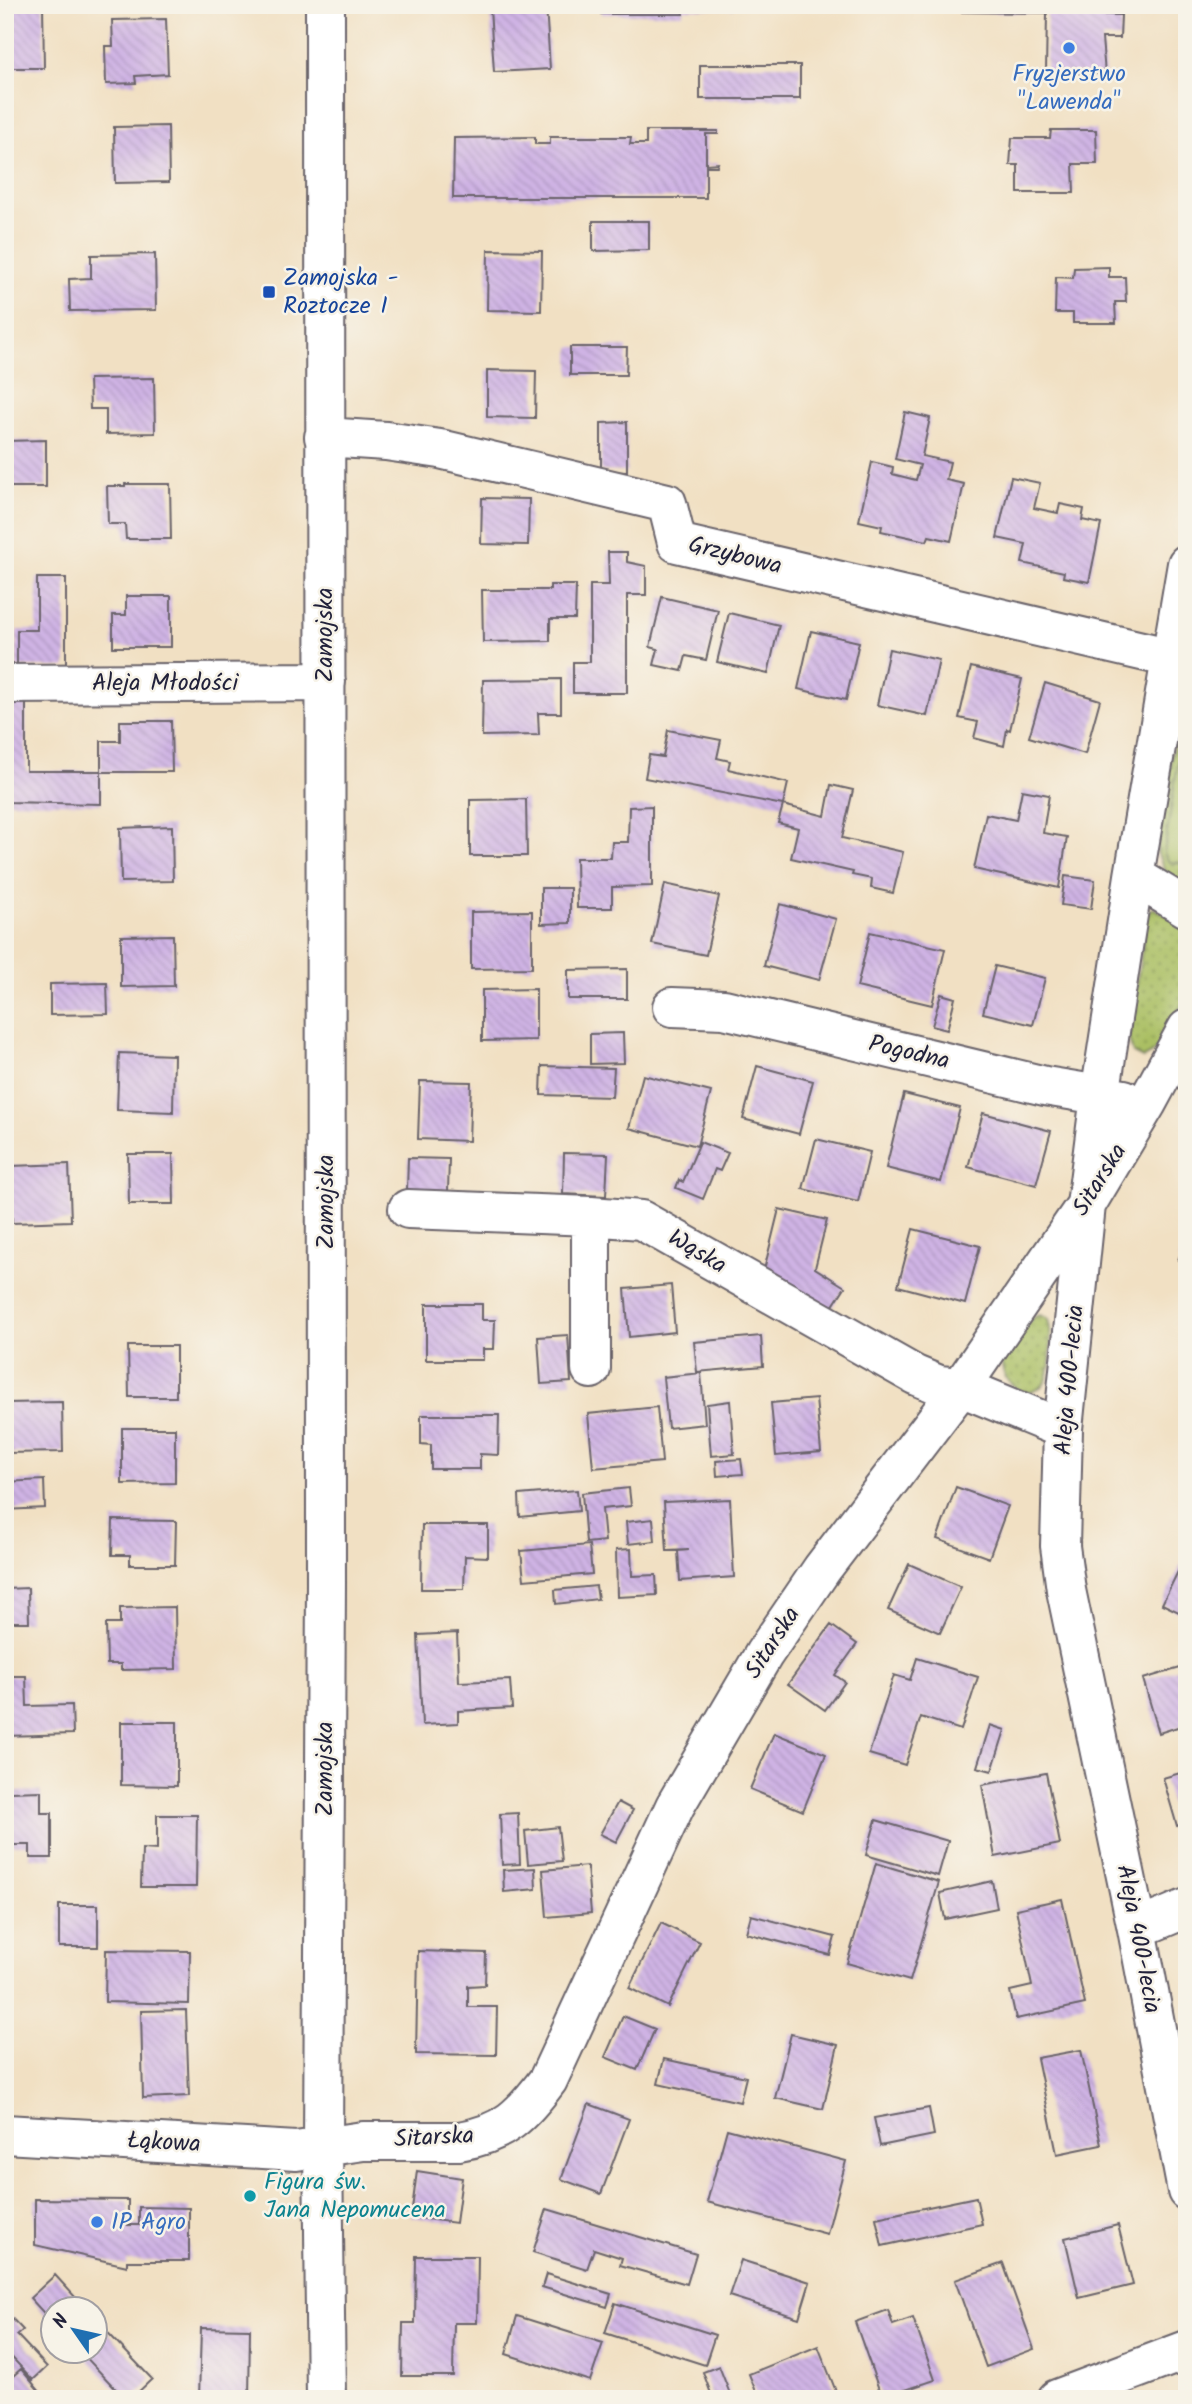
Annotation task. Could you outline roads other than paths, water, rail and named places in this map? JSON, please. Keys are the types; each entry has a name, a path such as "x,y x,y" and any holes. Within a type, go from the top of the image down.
{"street":[{"name":"Zamojska","path":"325,5 323,2146 326,2399"},
{"name":"Grzybowa","path":"324,437 386,441 440,449 667,503 677,543 1172,658"},
{"name":"Aleja 400-lecia","path":"1187,564 1100,1096 1063,1429 1060,1546 1066,1590 1137,1929 1187,2191"},
{"name":"Aleja Młodości","path":"5,684 326,682"},
{"path":"1134,876 1187,908"},
{"name":"Pogodna","path":"672,1007 724,1009 1045,1086 1147,1103"},
{"name":"Sitarska","path":"323,2146 363,2140 472,2139 499,2130 523,2111 548,2080 675,1806 764,1654 822,1569 961,1387 1086,1205 1147,1103 1187,1028"},
{"name":"Wąska","path":"408,1209 641,1220 915,1375 939,1385 961,1387 1063,1429"},
{"path":"591,1216 591,1368"},
{"path":"1137,1929 1187,1909"},
{"name":"Łąkowa","path":"5,2134 296,2151 323,2146"},
{"path":"1057,2399 1187,2350"}],"place":[{"name":"Fryzjerstwo \"Lawenda\"","path":"1069,48"},
{"name":"Zamojska - Roztocze I","path":"269,292"},
{"name":"Figura św. Jana Nepomucena","path":"250,2196"},
{"name":"IP Agro","path":"97,2222"}]}
